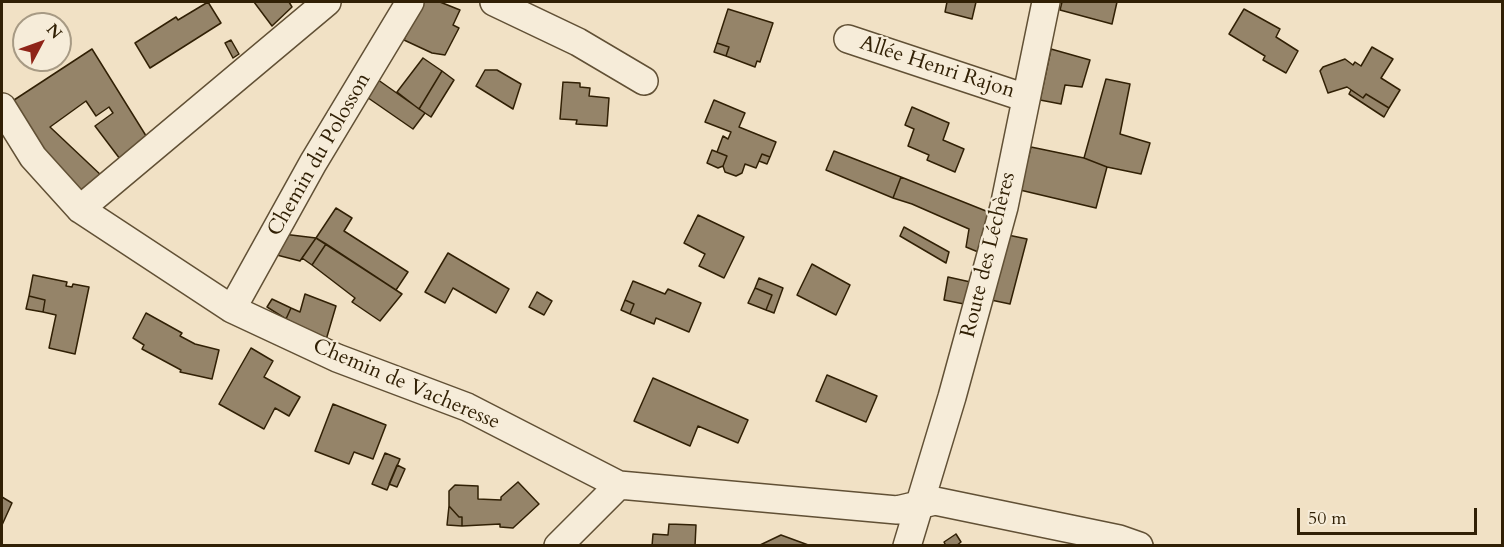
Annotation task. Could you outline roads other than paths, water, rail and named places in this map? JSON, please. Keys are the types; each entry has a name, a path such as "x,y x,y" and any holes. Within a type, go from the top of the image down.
{"street":[{"path":"80,209 327,2"},
{"name":"Chemin du Polosson","path":"232,309 313,163 410,2"},
{"path":"494,2 579,42 644,81"},
{"name":"Route des Léchères","path":"907,546 952,397 1004,207 1046,2"},
{"name":"Allée Henri Rajon","path":"848,39 1026,98"},
{"name":"Chemin de Vacheresse","path":"2,107 33,157 80,209 232,309 337,358 467,407 619,485 897,510 935,501 1119,539 1139,546"},
{"path":"558,546 619,485"}]}
